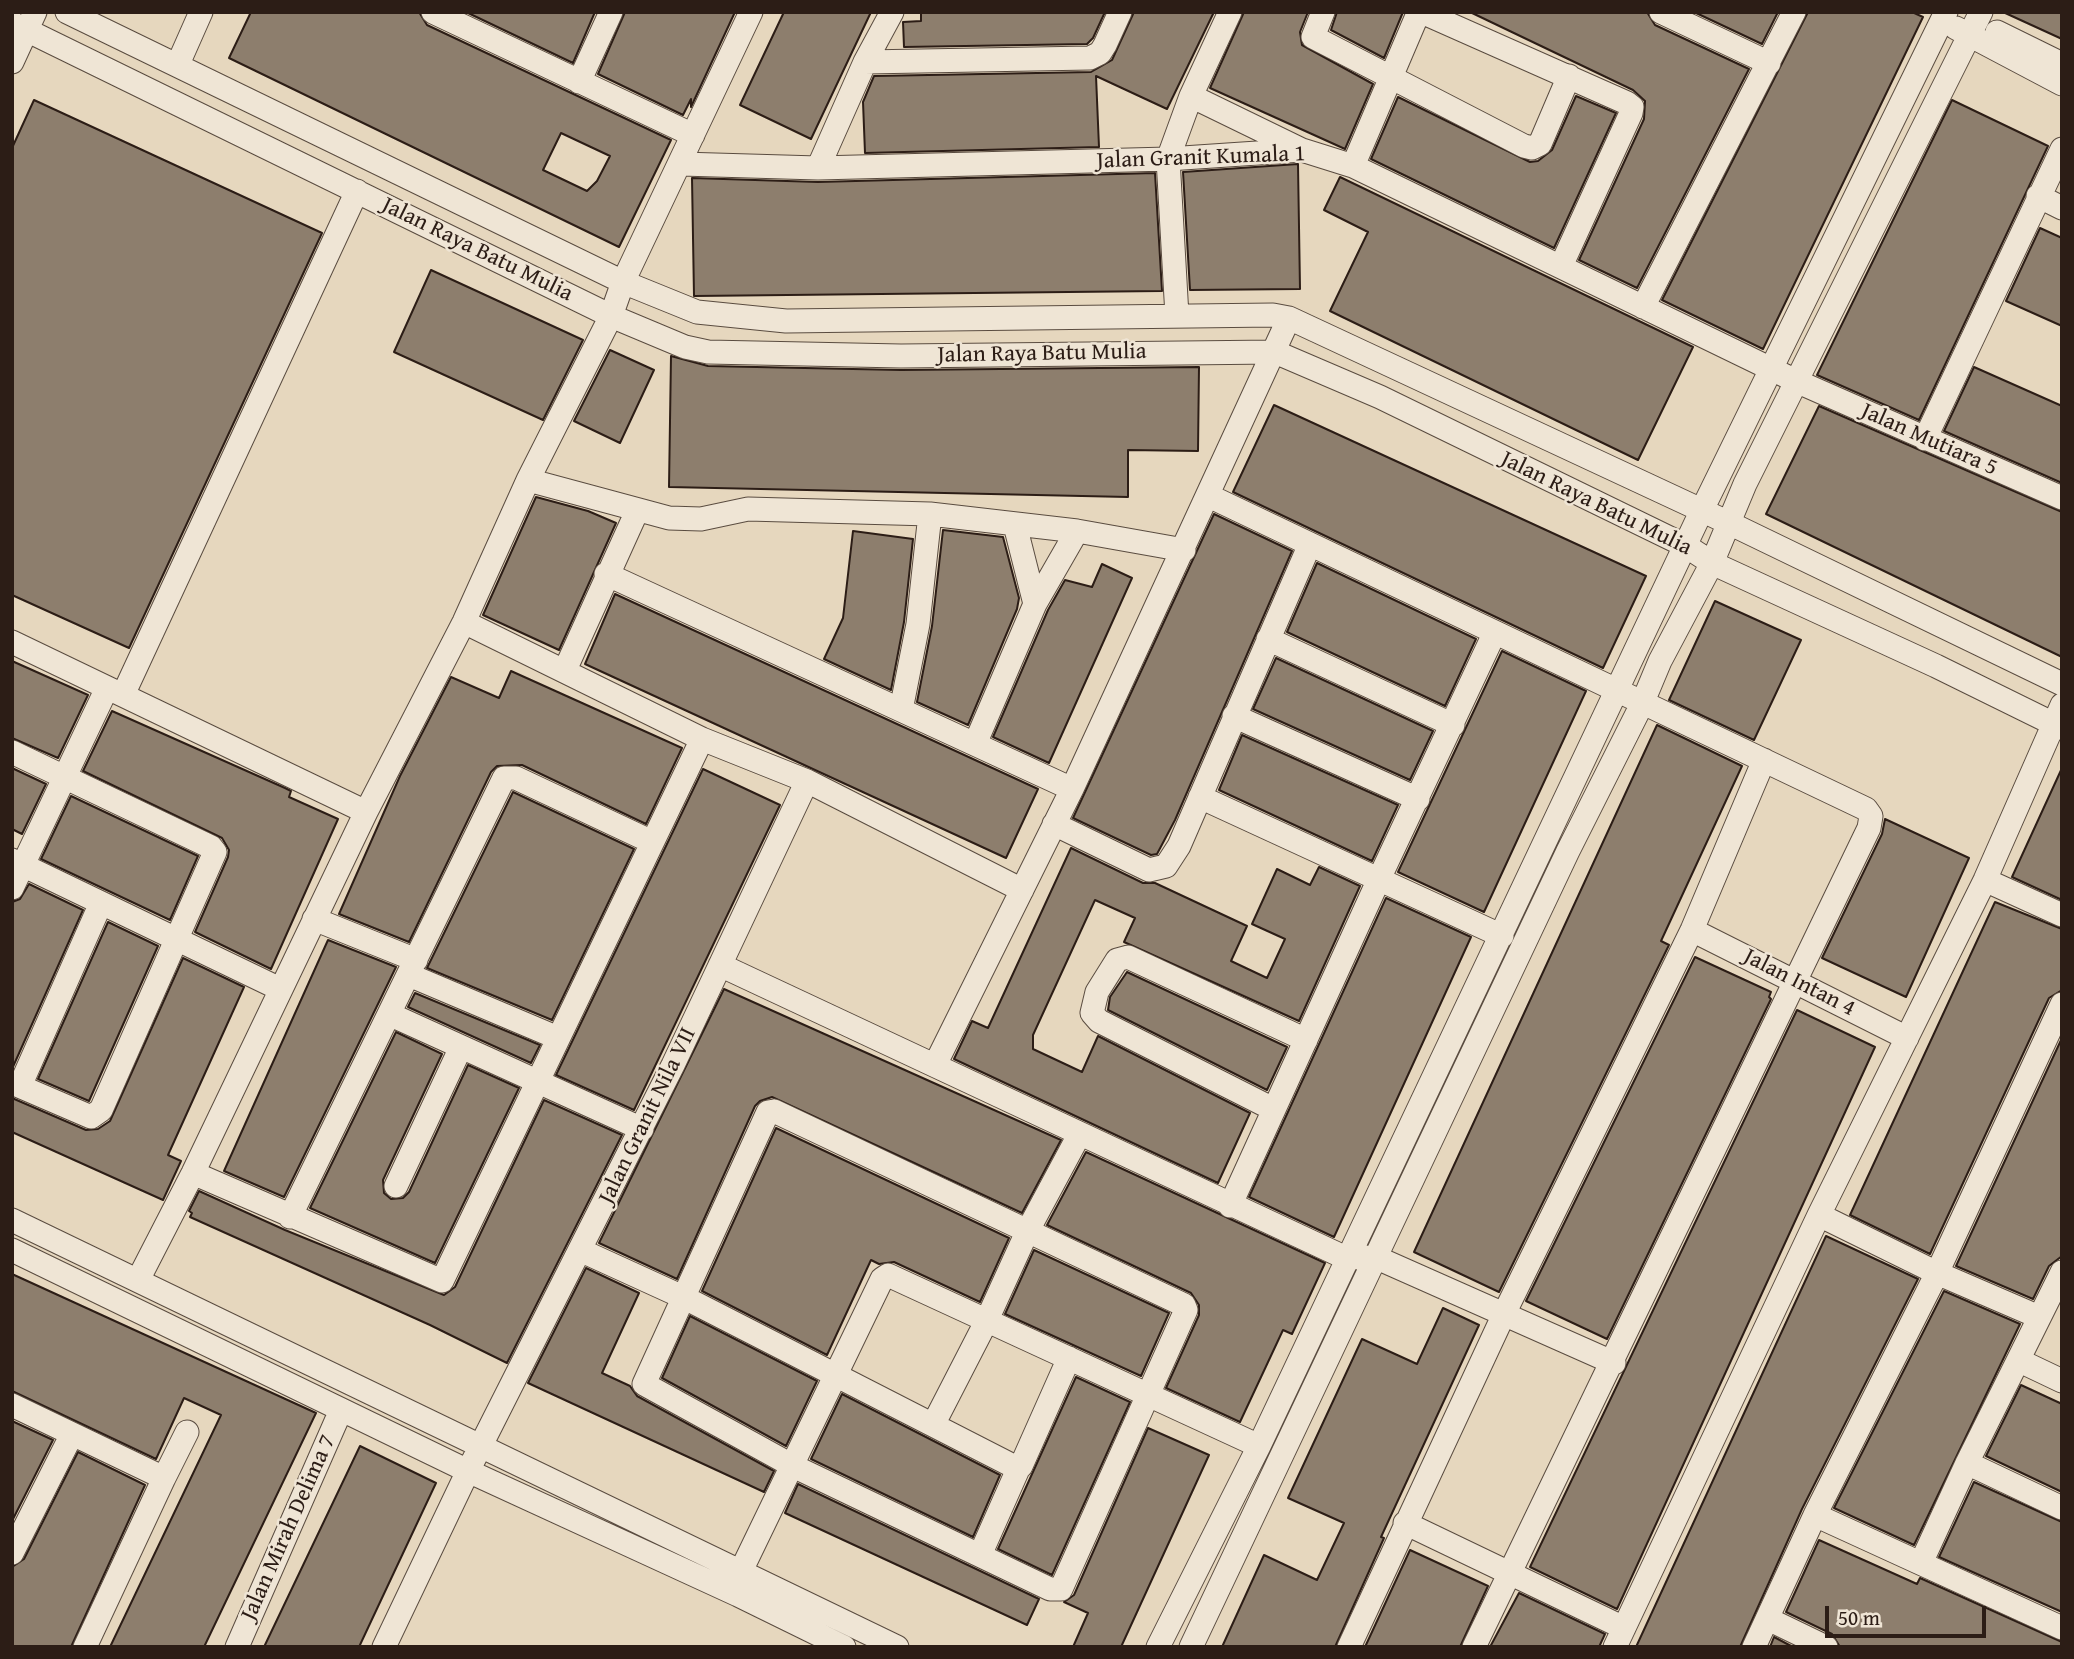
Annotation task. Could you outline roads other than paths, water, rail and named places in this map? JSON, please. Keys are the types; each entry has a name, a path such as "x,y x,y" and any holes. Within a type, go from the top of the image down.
{"street":[{"path":"67,12 623,282 697,312 786,321 1273,315 1289,318 1729,523 2062,684"},
{"path":"178,64 201,12"},
{"path":"433,12 693,135"},
{"path":"579,82 611,12"},
{"path":"138,1280 193,1173 366,812 464,622 528,480 611,316 623,282 751,12"},
{"path":"818,168 865,62 892,12"},
{"path":"865,62 1090,58 1100,53 1120,12"},
{"path":"1177,316 1168,159 1191,96 1230,12"},
{"path":"1323,12 1313,37 1532,148 1539,144 1569,76"},
{"path":"1661,12 1769,63"},
{"path":"1643,307 1794,12"},
{"path":"1353,166 1417,16 1424,13 1569,76 1632,107 1562,264"},
{"path":"1957,18 2062,64"},
{"path":"1957,18 2062,84"},
{"path":"1158,1647 1259,1446 1701,512 1772,369 1957,18"},
{"path":"1191,1647 1375,1257 1642,704 1660,661 1712,563 1957,18"},
{"path":"12,62 25,22"},
{"name":"Jalan Raya Batu Mulia","path":"25,22 357,191 611,316 685,347 708,352 901,356 1275,352 1380,397 1686,546 1712,563 2059,719"},
{"path":"1191,96 1302,150"},
{"path":"1925,439 2062,149"},
{"name":"Jalan Granit Kumala 1","path":"681,164 818,168 1168,159 1302,150 1353,166 1562,264 1643,307 1796,381"},
{"path":"12,888 17,862 63,776 115,691 357,191"},
{"path":"2038,196 2062,208"},
{"path":"935,1065 1072,789 1289,318"},
{"name":"Jalan Mutiara 5","path":"1796,381 2062,498"},
{"path":"528,480 636,512 669,518 701,519 748,509 930,514 1076,531 1184,550"},
{"path":"1209,496 1866,809 1871,816 1869,828 1614,1363 1474,1647"},
{"path":"565,670 636,512"},
{"path":"901,710 918,624 930,514"},
{"path":"1015,525 1035,604"},
{"path":"975,744 1035,604 1076,531"},
{"path":"1054,824 1149,870 1159,869 1173,858 1310,544"},
{"path":"606,574 1072,789"},
{"path":"464,622 702,739 807,781 1022,890"},
{"path":"1230,1206 1494,634"},
{"path":"1268,639 1453,725"},
{"path":"12,642 366,812"},
{"path":"1234,716 1418,799"},
{"path":"1405,1523 1510,1574 1620,1637 1819,1215 1985,880 2059,719"},
{"path":"193,1173 442,1281 702,739"},
{"path":"12,752 213,849 214,855 178,939 97,1115 91,1117 16,1084 101,903"},
{"path":"1349,1647 1504,1314 1692,930 1764,760"},
{"path":"290,1217 504,778 516,778 652,842"},
{"name":"Jalan Granit Nila VII","path":"384,1647 468,1471 642,1129 807,781"},
{"path":"1200,797 1502,936"},
{"path":"17,862 280,989"},
{"path":"1985,880 2062,915"},
{"path":"314,919 558,1038"},
{"name":"Jalan Intan 4","path":"1692,930 1907,1038"},
{"path":"1273,1109 1099,1021 1092,1013 1097,992 1117,960 1128,957 1306,1041"},
{"path":"720,965 1346,1258 1375,1257 1614,1363"},
{"path":"1754,1647 1815,1515 1937,1273 2062,1004"},
{"path":"389,1014 642,1129"},
{"path":"396,1186 461,1047"},
{"path":"772,1111 1027,1232 1183,1303 1185,1310 1063,1587 1058,1590 1050,1589 793,1466 644,1384 772,1111"},
{"path":"933,1425 986,1322 1027,1232 1079,1135"},
{"path":"1819,1215 1937,1273 2039,1317"},
{"path":"12,1220 897,1647"},
{"path":"12,1250 468,1471 738,1594 844,1647"},
{"path":"582,1251 685,1298 1019,1467"},
{"path":"741,1571 884,1276 891,1276 1259,1446"},
{"path":"1921,1563 2039,1317 2059,1285"},
{"path":"980,1555 1069,1358"},
{"path":"2020,1361 2062,1381"},
{"path":"12,1405 164,1478"},
{"name":"Jalan Mirah Delima 7","path":"237,1647 341,1410"},
{"path":"85,1647 187,1432"},
{"path":"12,1553 72,1434"},
{"path":"1967,1463 2062,1508"},
{"path":"1815,1515 2062,1628"},
{"path":"1768,1619 1826,1647"}]}
